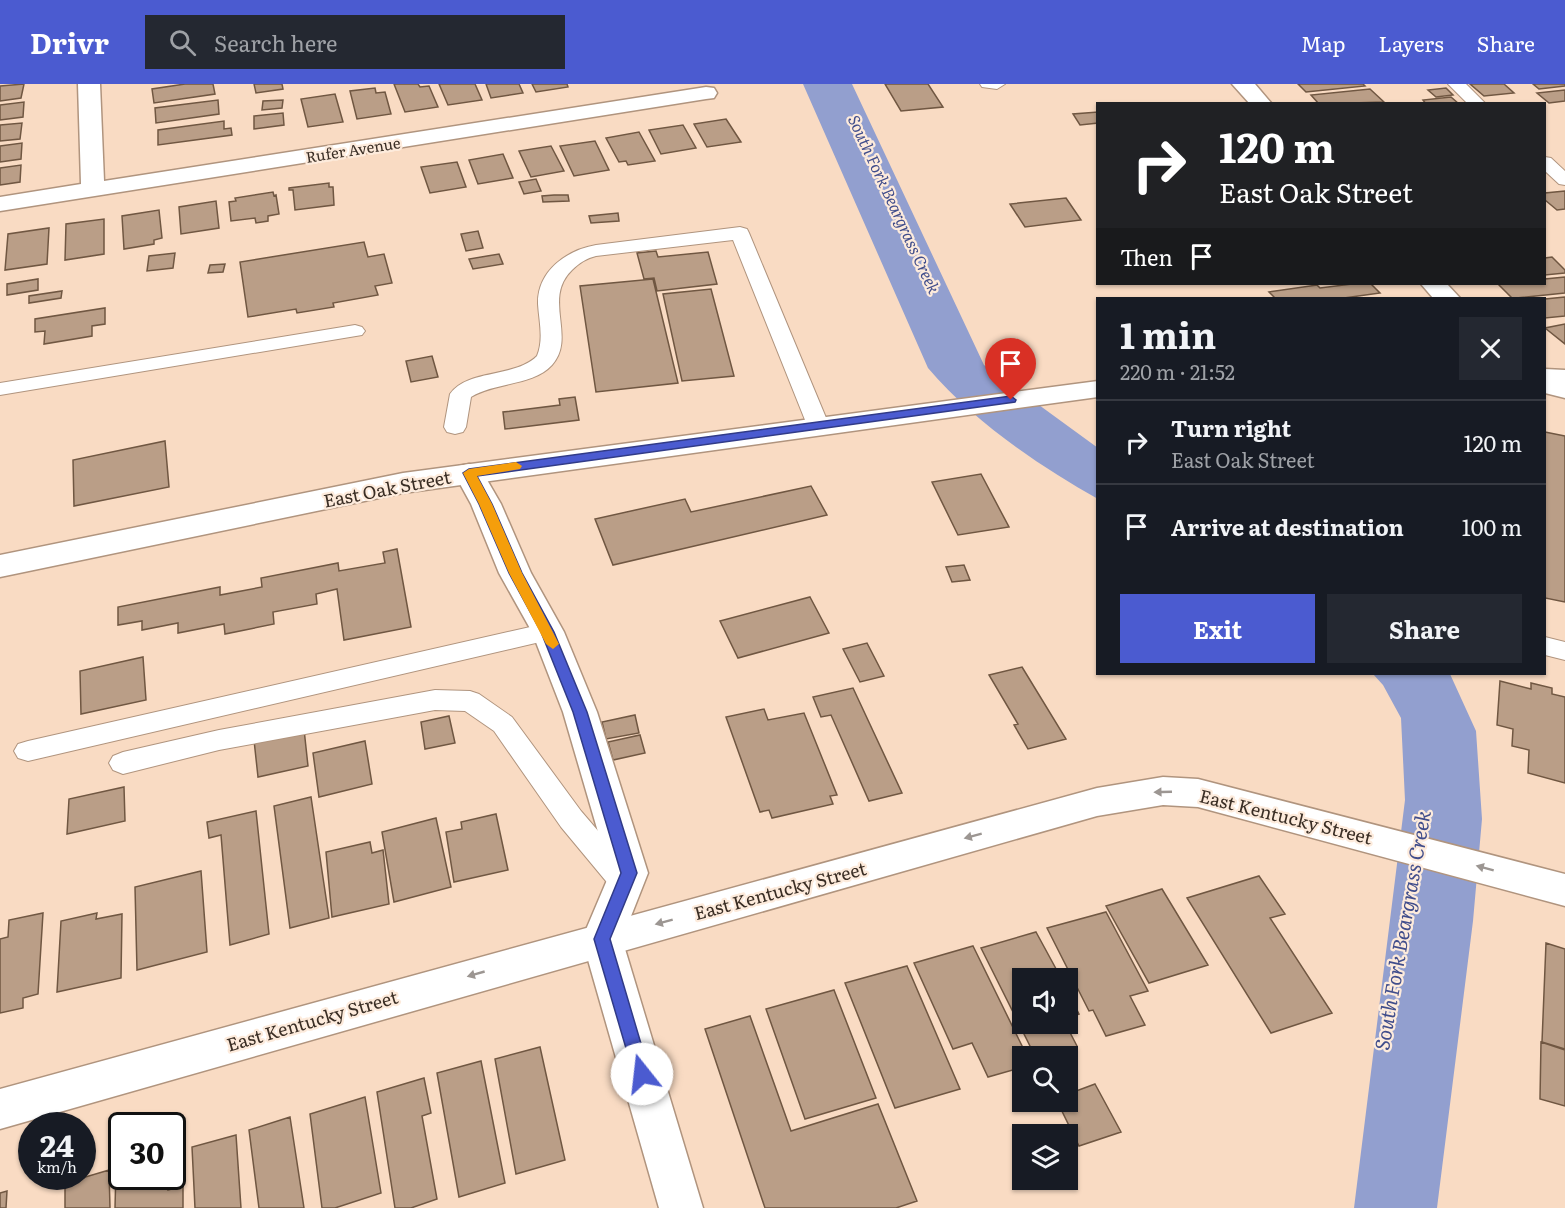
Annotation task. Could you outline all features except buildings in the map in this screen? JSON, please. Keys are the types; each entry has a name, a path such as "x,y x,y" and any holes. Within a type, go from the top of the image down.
{"street":[{"path":"89,84 93,190"},
{"path":"1243,84 1260,102"},
{"name":"Rufer Avenue","path":"0,204 711,89"},
{"path":"1434,285 1446,297"},
{"path":"1546,377 1565,378"},
{"path":"1546,385 1565,390"},
{"name":"East Oak Street","path":"0,566 391,485 1086,390"},
{"path":"469,473 486,504 515,573 548,632 580,712 629,873 602,939 681,1208"},
{"name":"East Kentucky Street","path":"0,1109 602,939 1133,794 1163,791 1198,793 1553,887"}],"lane":[{"path":"988,84 996,84"},
{"path":"1456,84 1476,102"},
{"path":"1546,163 1565,180"},
{"path":"455,427 461,394 476,384 542,363 548,355 551,337 547,299 550,286 562,270 583,253 740,233 818,425"},
{"path":"0,389 355,331"},
{"path":"28,751 548,632"},
{"path":"1546,646 1565,651"},
{"path":"123,763 219,740 435,700 470,701 503,724 571,819 625,883"}],"water":[{"name":"South Fork Beargrass Creek","path":"803,84 852,84 984,365 1096,447 1096,498 1052,472 1007,441 965,406 928,368"},
{"name":"South Fork Beargrass Creek","path":"1374,675 1450,675 1476,731 1482,819 1473,921 1437,1208 1354,1208 1405,800 1401,718 1383,685"}],"slow traffic":[{"path":"516,466 469,473 486,504 515,573 553,644"}],"route":[{"path":"642,1074 602,939 629,873 580,712 548,632 515,573 486,504 469,473 1011,400"}]}
